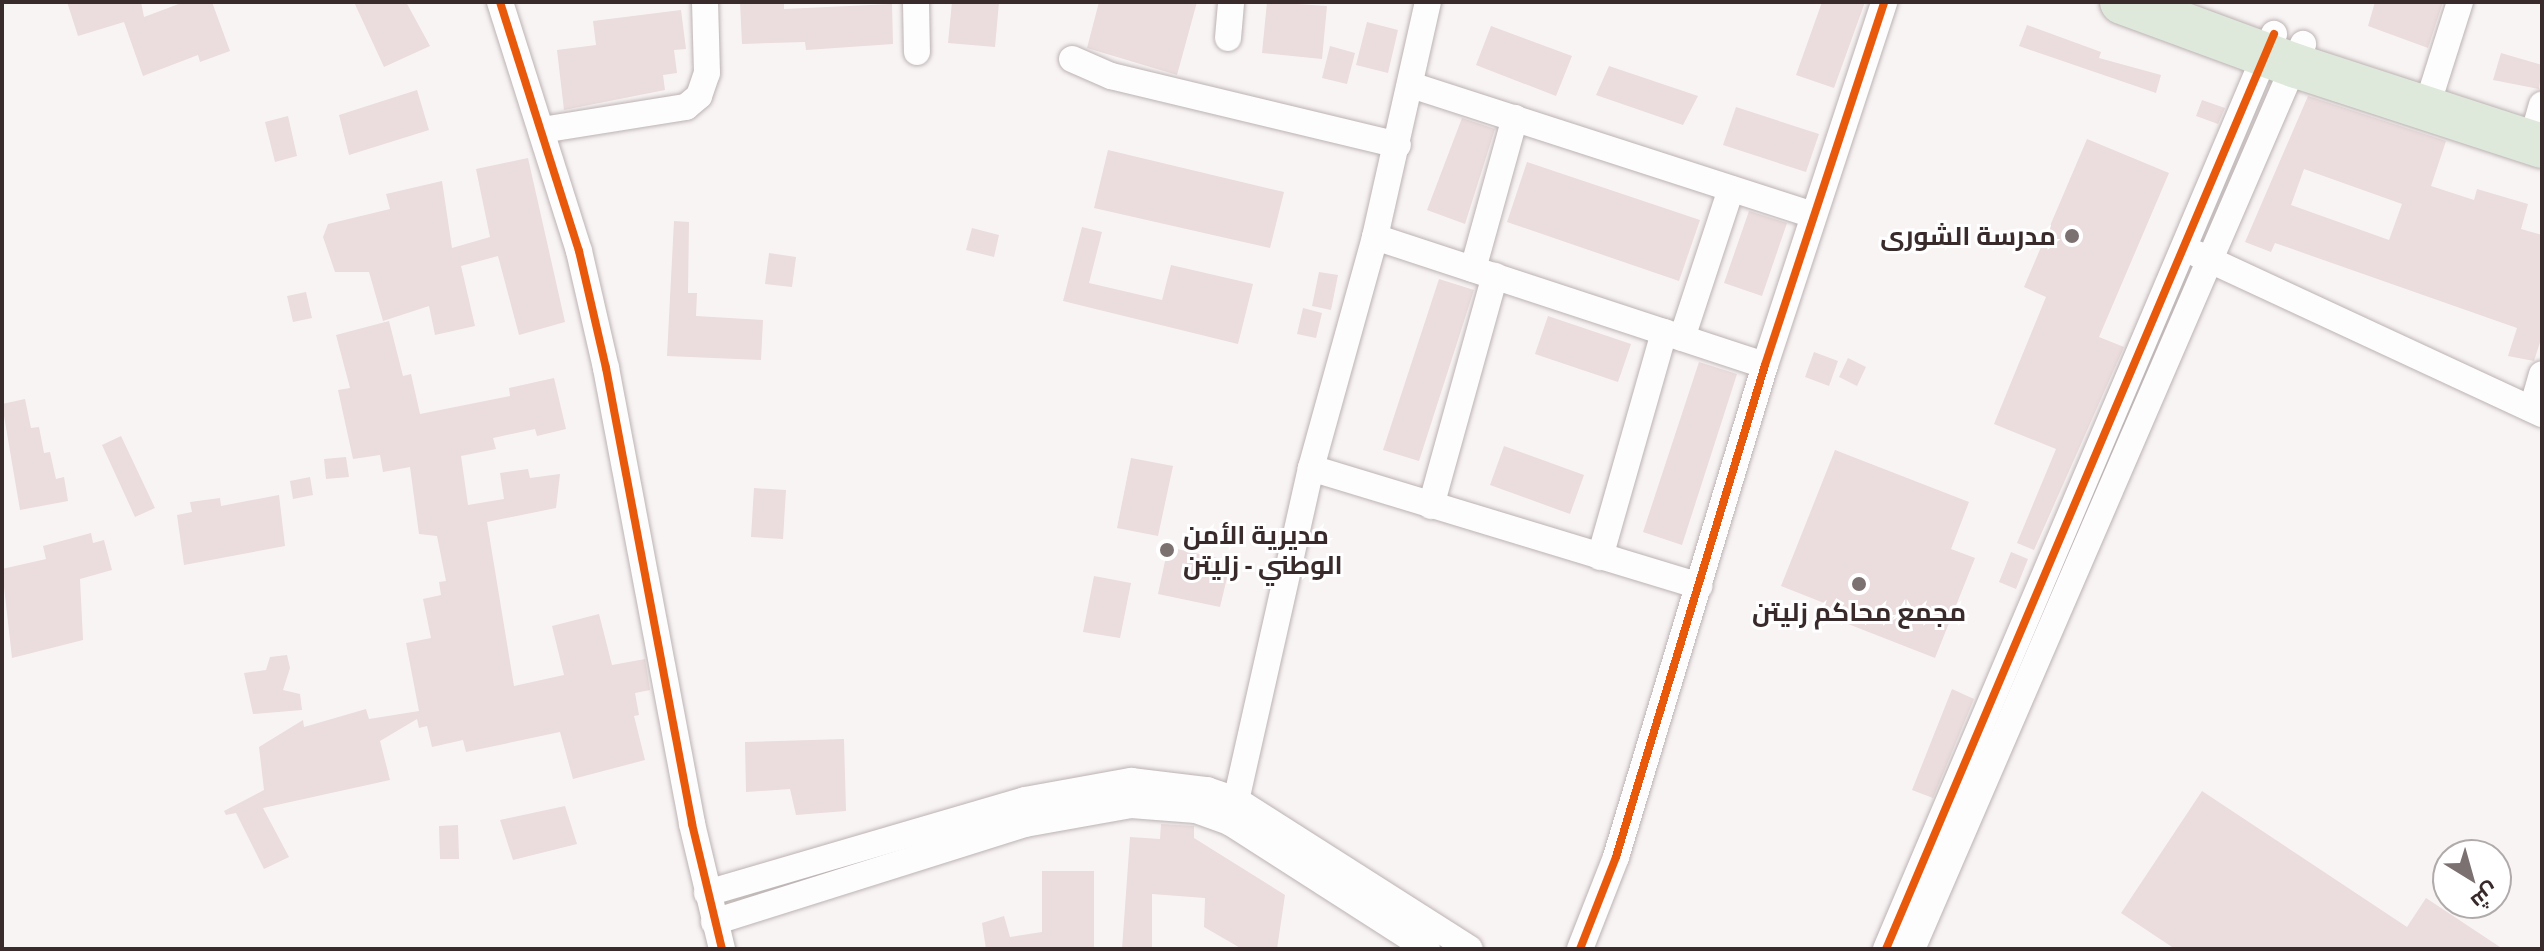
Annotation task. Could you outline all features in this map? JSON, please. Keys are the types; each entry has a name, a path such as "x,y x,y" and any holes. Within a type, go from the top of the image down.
{"highway":[{"path":"2122,2 2541,124"},
{"path":"2179,2 2285,50 2433,87 2541,124"}],"street":[{"path":"500,2 579,251 606,368 707,893 722,949"},
{"path":"542,130 686,107 699,96 707,73 705,2"},
{"path":"916,2 917,52"},
{"path":"1228,38 1231,2"},
{"path":"1233,812 1311,468 1375,237 1428,2"},
{"path":"1580,949 1616,857 1765,365 1884,2"},
{"path":"2433,87 2460,2"},
{"path":"1912,949 1963,799 2188,249 2285,50"},
{"path":"1886,949 1963,799 2212,262 2285,50"},
{"path":"1072,59 1111,76 1398,145"},
{"path":"1411,85 1814,215"},
{"path":"1431,506 1515,118"},
{"path":"1600,557 1673,335 1731,189"},
{"path":"1375,237 1765,365"},
{"path":"2188,249 2537,412 2542,374"},
{"path":"1311,468 1699,586"},
{"path":"707,893 1025,800 1131,781 1170,784 1233,812 1470,949"},
{"path":"714,922 1025,824 1131,805 1233,812 1427,949"}],"building":[{"path":"67,2 141,2 144,17 184,2 212,2 230,51 200,62 198,55 143,76 124,22 78,36"},
{"path":"354,2 406,2 430,46 384,67"},
{"path":"740,2 784,2 784,9 892,4 893,44 806,50 805,42 742,44"},
{"path":"952,2 999,2 995,47 948,43"},
{"path":"1099,2 1197,2 1177,75 1087,48"},
{"path":"1267,2 1327,6 1322,59 1262,53"},
{"path":"1822,2 1865,2 1834,88 1796,75"},
{"path":"2375,2 2443,2 2428,48 2368,26"},
{"path":"681,10 686,49 674,50 677,73 663,75 665,90 564,110 557,50 596,45 593,21"},
{"path":"1367,22 1398,30 1388,73 1356,65"},
{"path":"2027,25 2101,52 2099,58 2161,75 2156,93 2019,46"},
{"path":"1491,26 1572,56 1556,96 1476,65"},
{"path":"1330,46 1355,53 1347,84 1322,78"},
{"path":"2501,53 2542,65 2539,89 2493,80"},
{"path":"1609,66 1698,96 1683,125 1596,95"},
{"path":"417,90 429,130 349,155 339,115"},
{"path":"2308,96 2446,141 2431,186 2474,200 2477,189 2528,204 2521,229 2542,235 2542,336 2534,361 2508,356 2517,328 2275,243 2271,252 2245,242","holes":["2304,169 2402,204 2389,240 2291,205"]},
{"path":"2202,100 2225,108 2218,124 2196,116"},
{"path":"1736,107 1819,134 1806,172 1723,145"},
{"path":"288,116 297,156 275,162 265,122"},
{"path":"1462,118 1495,129 1465,224 1427,210"},
{"path":"2087,139 2169,173 2099,337 2124,347 2034,550 2017,543 2056,449 1994,424 2046,297 2024,287"},
{"path":"1108,150 1284,192 1270,248 1094,208"},
{"path":"528,158 565,322 519,335 498,256 461,266 475,326 435,335 429,306 383,321 369,272 335,272 323,237 328,224 390,209 386,194 442,181 452,248 490,237 476,169"},
{"path":"1527,162 1700,220 1679,281 1507,222"},
{"path":"1749,211 1787,223 1762,296 1724,283"},
{"path":"674,221 689,222 688,293 697,293 696,316 763,320 761,360 667,356"},
{"path":"1082,227 1102,232 1089,283 1162,300 1171,265 1253,284 1238,344 1063,301"},
{"path":"972,228 999,235 994,257 966,250"},
{"path":"769,253 796,257 792,287 765,284"},
{"path":"1319,272 1338,275 1331,310 1312,306"},
{"path":"1439,279 1474,290 1419,461 1383,450"},
{"path":"306,292 312,318 293,322 287,296"},
{"path":"1303,308 1322,313 1316,338 1297,334"},
{"path":"1548,316 1631,344 1618,382 1535,354"},
{"path":"389,321 403,376 411,374 420,414 510,396 509,388 554,378 566,429 537,436 535,429 493,438 496,449 461,456 468,505 504,499 500,473 528,469 530,478 560,474 556,508 487,522 514,686 564,675 552,626 599,614 612,665 645,659 650,690 635,693 639,715 634,716 645,760 573,779 560,732 466,752 463,740 432,747 427,726 419,728 417,719 380,741 390,780 263,808 289,857 264,869 236,813 226,815 224,811 264,790 259,747 303,720 304,727 366,709 369,719 419,711 406,643 431,638 423,599 441,595 439,582 446,581 437,536 419,534 410,467 383,472 380,455 353,459 338,390 350,388 336,335"},
{"path":"1814,352 1838,361 1829,386 1805,377"},
{"path":"1848,358 1866,367 1857,386 1839,377"},
{"path":"1699,362 1737,374 1682,545 1643,532"},
{"path":"25,399 31,428 39,427 44,453 50,452 56,479 64,477 68,501 20,510 2,404"},
{"path":"121,436 155,508 135,517 102,445"},
{"path":"1504,446 1584,475 1570,514 1490,485"},
{"path":"1835,450 1969,502 1951,549 1975,558 1935,658 1820,613 1824,603 1781,586"},
{"path":"346,457 349,477 326,479 324,459"},
{"path":"1131,458 1173,466 1158,536 1117,528"},
{"path":"310,477 313,495 293,499 290,481"},
{"path":"754,488 786,490 783,539 751,537"},
{"path":"279,495 285,546 184,565 177,515 192,512 190,502 220,498 221,506"},
{"path":"91,533 93,543 104,540 112,570 80,579 83,640 12,658 2,569 46,559 43,546"},
{"path":"1168,547 1231,561 1220,607 1158,594"},
{"path":"2011,552 2028,559 2016,589 1999,582"},
{"path":"1094,576 1131,583 1120,638 1083,632"},
{"path":"287,655 290,668 283,690 300,694 302,710 253,714 244,673 266,670 270,657"},
{"path":"1952,689 1974,699 1933,798 1912,790"},
{"path":"844,739 846,811 796,815 790,789 746,792 745,742"},
{"path":"2202,791 2407,927 2426,898 2432,902 2432,919 2458,919 2503,949 2175,949 2121,913"},
{"path":"565,806 577,844 513,860 500,820"},
{"path":"1161,824 1194,826 1194,838 1285,895 1277,949 1242,949 1204,927 1205,898 1152,894 1152,949 1122,949 1130,837 1160,839"},
{"path":"458,825 459,859 440,859 439,826"},
{"path":"1042,871 1094,871 1094,949 986,949 982,923 1004,916 1010,937 1042,932"}],"cycle path":[{"path":"500,2 579,251 606,368 692,824 722,949"},
{"path":"1580,949 1616,857 1765,365 1884,2"},
{"path":"1886,949 2274,34"}],"place":[{"name":"مدرسة الشورى","path":"2072,236"},
{"name":"مديرية الأمن الوطني - زليتن","path":"1167,550"},
{"name":"مجمع محاكم زليتن","path":"1859,584"}]}
